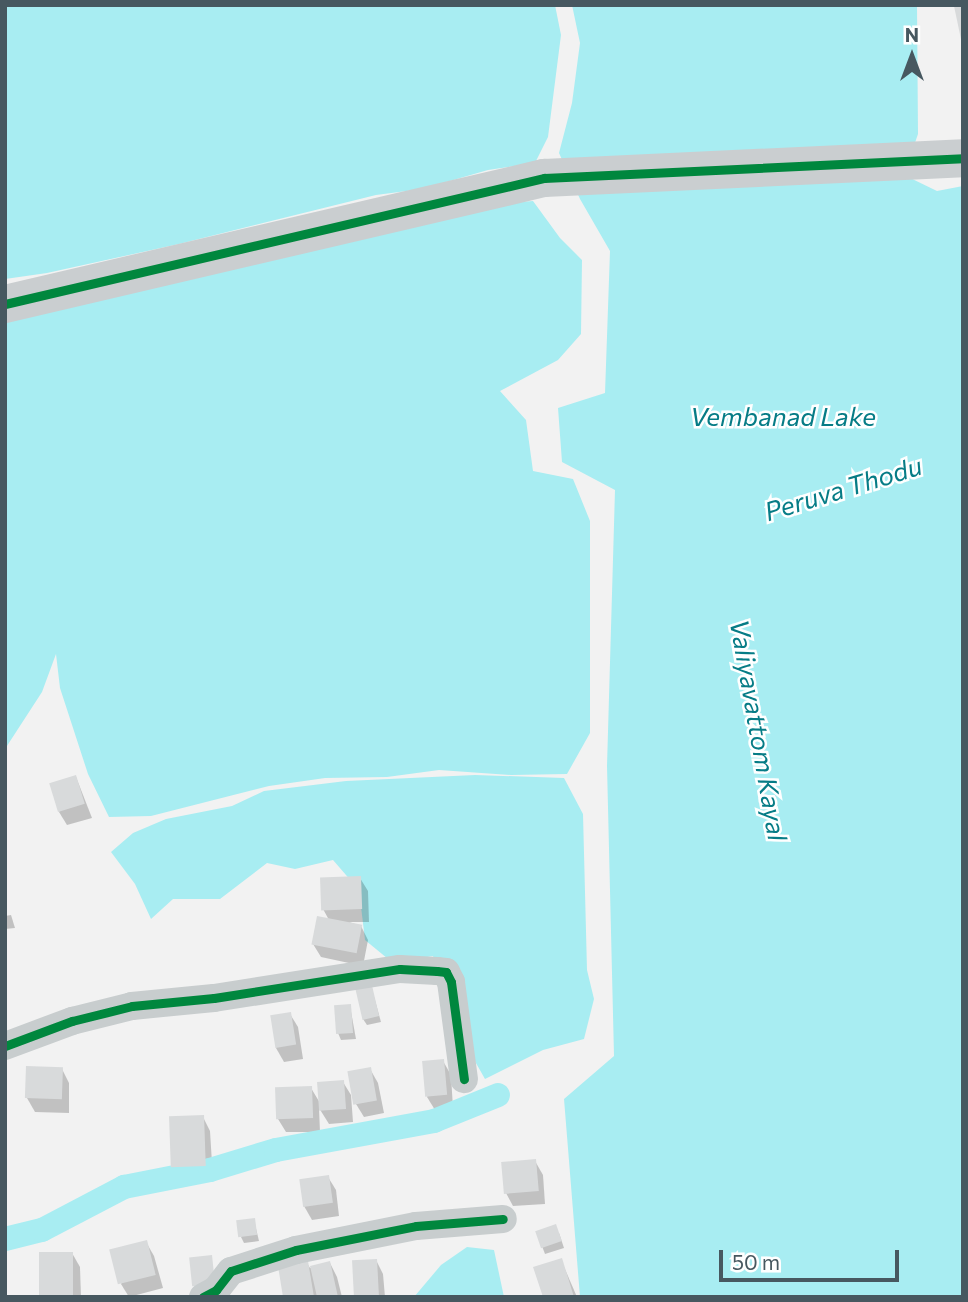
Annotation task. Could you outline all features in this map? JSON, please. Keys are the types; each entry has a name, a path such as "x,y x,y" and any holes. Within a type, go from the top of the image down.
{"street":[{"path":"5,304 544,178 963,158"},
{"path":"5,1046 72,1021 132,1006 214,998 400,969 438,971 446,972 451,982 464,1079"},
{"path":"203,1297 216,1290 231,1271 296,1250 416,1226 503,1219"}],"water":[{"path":"5,5 555,5 561,35 548,137 535,163 488,170 422,189 376,195 179,244 47,273 5,279"},
{"name":"Vembanad Lake","path":"572,5 917,5 918,134 904,175 937,191 963,186 963,1297 580,1297 564,1099 614,1056 607,766 615,490 562,462 558,408 605,393 610,251 580,199 559,153 572,103 580,43"},
{"path":"533,201 560,238 582,260 581,334 558,360 500,391 526,420 533,471 573,479 590,521 590,733 567,774 511,775 439,770 387,777 325,778 269,786 151,816 109,817 88,774 60,688 56,654 42,692 5,749 5,321 471,206"},
{"path":"475,775 564,778 583,814 587,970 594,999 584,1039 543,1050 485,1079 455,1026 433,956 393,963 365,940 359,890 333,860 295,869 267,863 220,899 173,899 151,919 135,884 111,852 133,833 166,819 232,806 264,791 346,781"},
{"path":"467,1247 494,1250 504,1297 414,1297 441,1265"}],"building":[{"path":"963,5 962,44 954,6"},
{"path":"76,775 85,804 58,812 49,783"},
{"path":"361,876 362,909 321,910 320,877"},
{"path":"317,916 362,925 357,953 311,944"},
{"path":"371,981 379,1016 363,1020 354,985"},
{"path":"351,1004 353,1033 336,1034 334,1005"},
{"path":"291,1012 296,1045 275,1048 270,1015"},
{"path":"444,1059 447,1095 425,1097 422,1061"},
{"path":"26,1066 63,1067 62,1099 25,1098"},
{"path":"371,1067 377,1100 353,1105 347,1071"},
{"path":"344,1080 346,1109 319,1111 317,1082"},
{"path":"312,1086 313,1118 276,1119 275,1087"},
{"path":"204,1115 206,1166 171,1167 169,1116"},
{"path":"536,1159 539,1191 504,1194 501,1162"},
{"path":"329,1175 333,1203 303,1207 299,1179"},
{"path":"255,1218 257,1235 238,1237 236,1220"},
{"path":"556,1224 562,1241 541,1248 535,1231"},
{"path":"147,1240 156,1275 118,1284 109,1249"},
{"path":"39,1252 73,1252 73,1297 39,1297"},
{"path":"212,1255 215,1284 192,1286 189,1257"},
{"path":"562,1258 574,1297 543,1297 533,1267"},
{"path":"377,1259 379,1297 354,1297 352,1260"},
{"path":"308,1261 314,1297 283,1297 278,1266"},
{"path":"330,1261 338,1297 317,1297 310,1266"}],"waterway":[{"path":"5,1239 42,1230 124,1187 210,1170 276,1150 434,1121 498,1095"}],"cycle path":[{"path":"5,304 544,178 963,158"},
{"path":"5,1046 72,1021 132,1006 214,998 400,969 437,971 446,972 451,982 464,1079"},
{"path":"203,1297 216,1290 231,1271 296,1250 416,1226 503,1219"}],"water label":[{"name":"Peruva Thodu","path":"843,488"},
{"name":"Valiyavattom Kayal","path":"759,730"}]}
